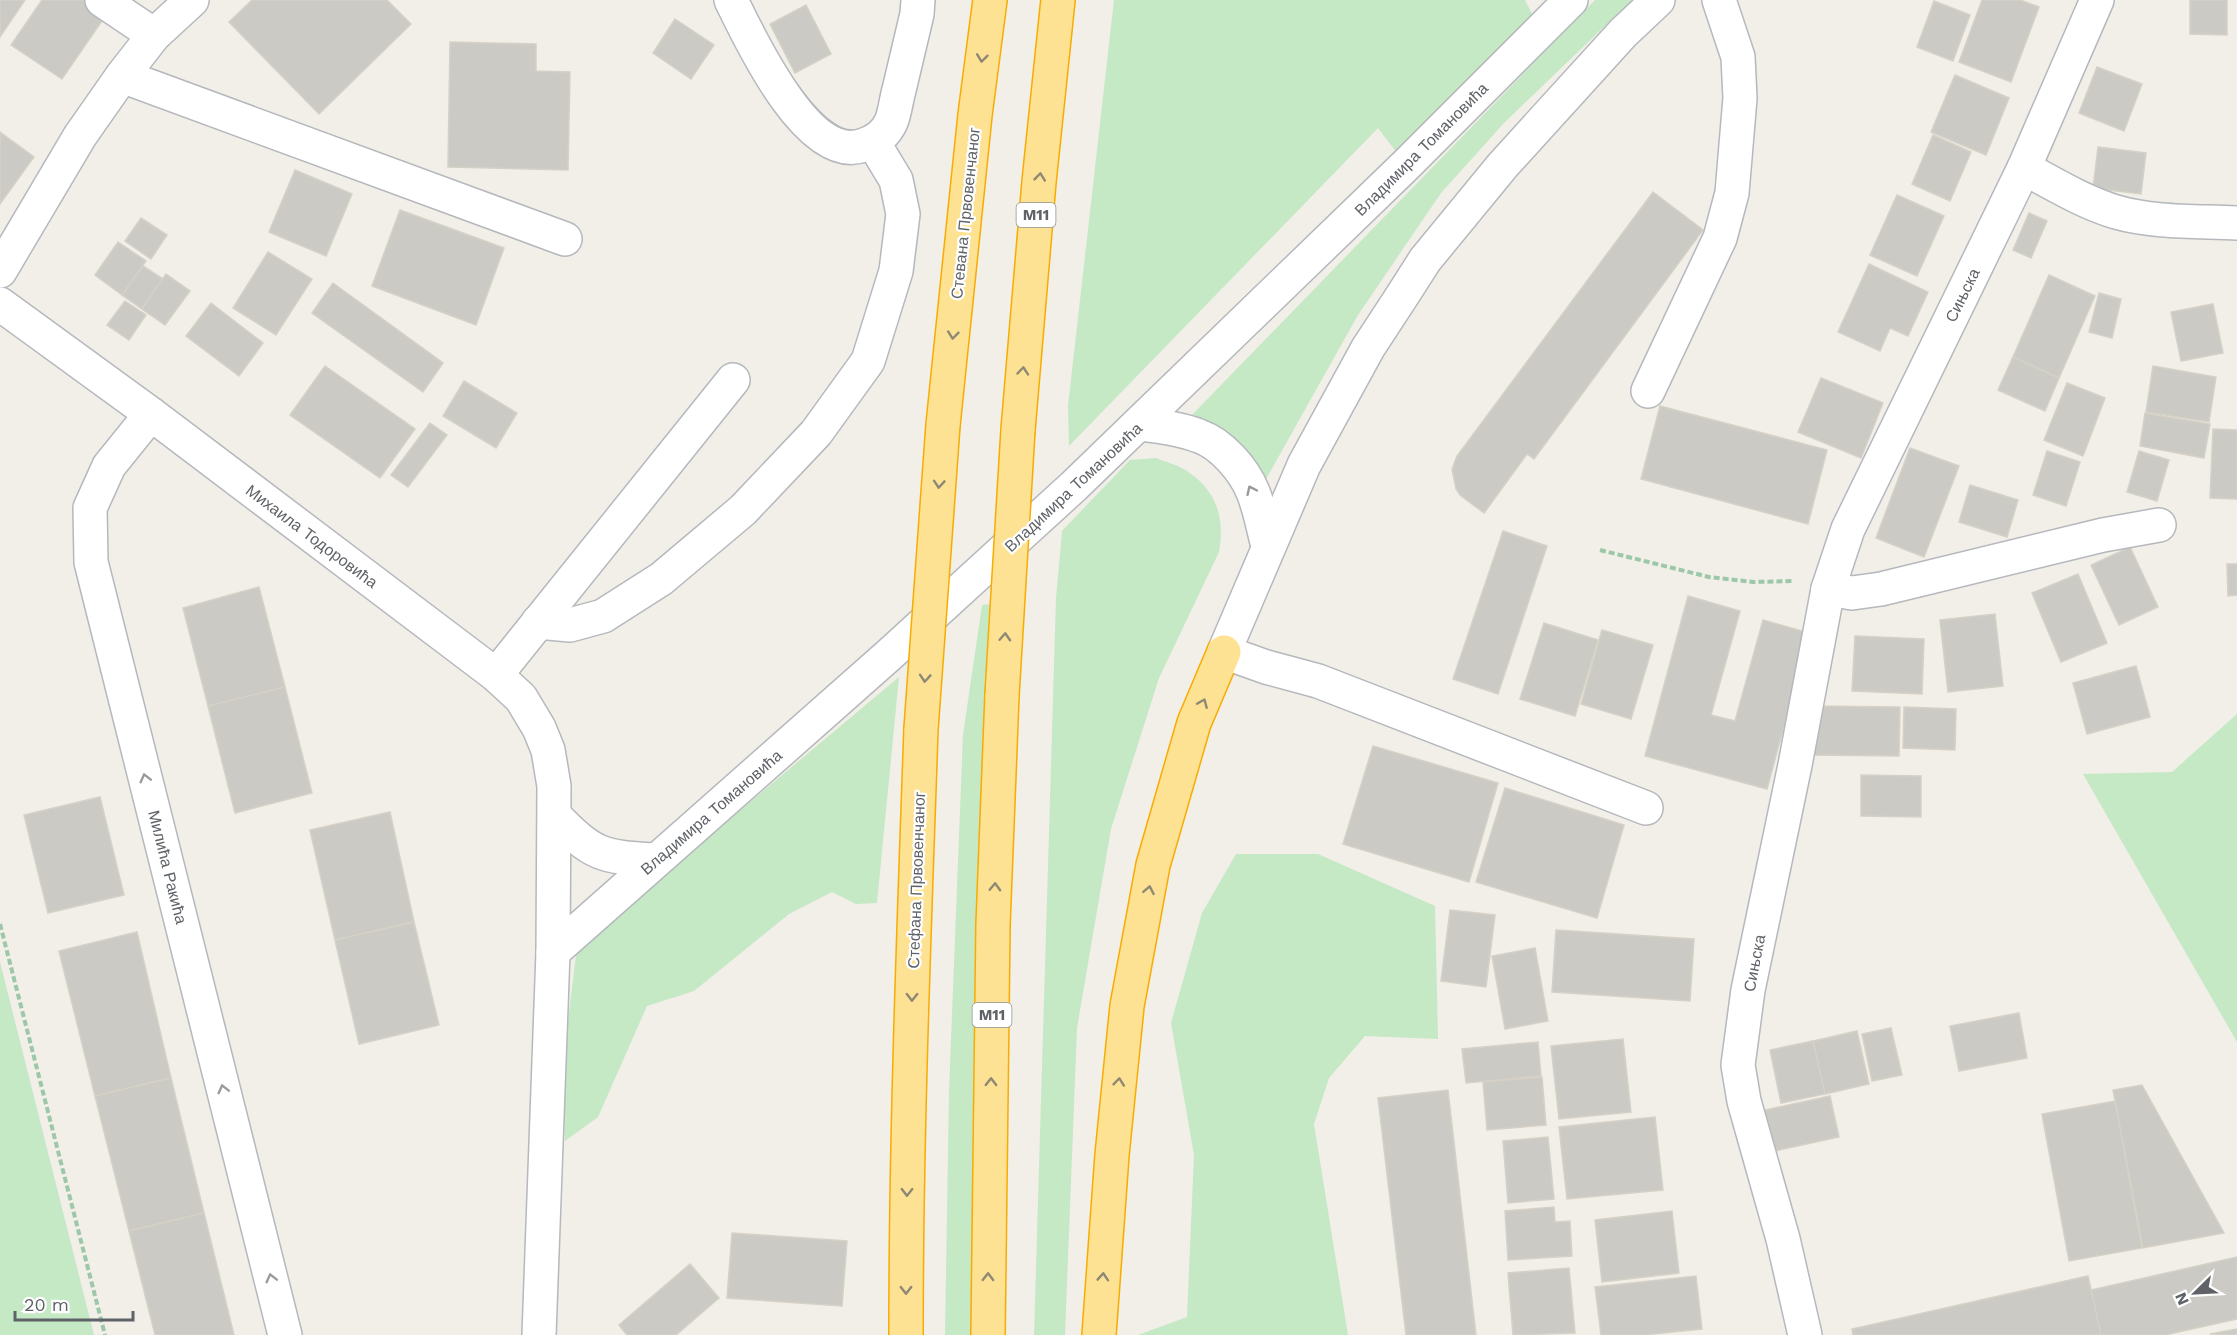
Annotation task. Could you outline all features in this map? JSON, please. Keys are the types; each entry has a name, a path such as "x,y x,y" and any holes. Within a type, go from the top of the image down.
{"highway":[{"name":"Стевана Првовенчаног","path":"943,425 975,115 990,0"},
{"name":"M11","path":"988,1335 993,925 1002,695 1018,430 1039,182 1058,0"},
{"name":"Стефана Првовенчаног","path":"906,1335 906,1244 921,729 943,425"},
{"path":"1099,1335 1112,1155 1129,996 1153,865 1194,723 1224,652"}],"street":[{"path":"102,0 154,35"},
{"path":"0,271 80,136 122,76 154,35 192,0"},
{"path":"731,0 763,65 796,112 834,145 845,148 860,147 873,142 891,121 917,14 918,0"},
{"name":"Владимира Томановића","path":"553,952 956,596 1140,424 1406,165 1571,0"},
{"path":"1646,808 1318,681 1266,667 1224,652 1304,465 1362,358 1425,260 1503,165 1623,33 1658,0"},
{"path":"1648,391 1720,238 1732,194 1740,98 1738,57 1719,0"},
{"name":"Сињска","path":"1805,1335 1783,1239 1744,1101 1738,1065 1748,990 1795,765 1829,581 1848,530 2024,168 2097,0"},
{"path":"122,76 565,239"},
{"path":"538,622 570,625 603,616 661,579 743,510 816,433 868,361 896,271 903,214 896,180 873,142"},
{"path":"2024,168 2084,200 2118,213 2156,218 2237,223"},
{"name":"Михаила Тодоровића","path":"0,304 151,414 496,675 521,698 539,728 553,771 555,816"},
{"path":"496,675 733,380"},
{"name":"Милића Ракића","path":"151,414 109,466 90,508 91,562 285,1335"},
{"path":"1140,424 1158,425 1201,436 1224,452 1253,491 1268,546"},
{"path":"1829,581 1852,593 1881,589 2103,535 2158,525"},
{"path":"555,816 576,838 599,853 655,860"},
{"path":"539,1335 553,952 555,816"}],"path":[{"path":"1600,550 1709,577 1753,582 1829,581"},
{"path":"0,924 105,1335"}],"green space":[{"path":"1114,0 1525,0 1540,30 1406,165 1378,128 1069,446 1068,406"},
{"path":"1595,0 1632,0 1504,123 1441,193 1358,315 1265,481 1191,416"},
{"path":"1156,458 1187,471 1206,487 1217,506 1221,540 1219,552 1159,678 1111,829 1077,1028 1065,1335 1034,1335 1056,598 1062,531 1130,460"},
{"path":"991,604 987,735 980,1335 945,1335 949,1091 963,735 982,605"},
{"path":"899,677 877,903 856,904 832,892 789,914 694,991 647,1006 598,1117 565,1141 563,1062 577,947"},
{"path":"2237,714 2237,1042 2083,774 2172,772"},
{"path":"1236,854 1318,854 1435,906 1438,1039 1365,1036 1329,1078 1314,1124 1348,1335 1138,1335 1187,1317 1194,1155 1171,1023 1202,913"},
{"path":"0,962 94,1335 0,1335"}],"building":[{"path":"0,0 25,0 0,37"},
{"path":"42,0 83,0 106,15 62,79 11,45"},
{"path":"252,0 387,0 411,24 319,114 229,22"},
{"path":"1982,0 2020,0 2039,7 2011,82 1959,62"},
{"path":"2190,0 2227,0 2227,35 2190,34"},
{"path":"1934,1 1970,15 1953,61 1917,47"},
{"path":"806,5 831,54 795,73 770,24"},
{"path":"675,19 714,45 691,79 653,53"},
{"path":"450,42 536,44 536,71 570,72 568,170 448,167"},
{"path":"2097,67 2142,84 2124,131 2079,113"},
{"path":"1955,75 2009,98 1986,155 1931,132"},
{"path":"0,132 34,157 0,204"},
{"path":"1933,135 1971,152 1950,201 1912,184"},
{"path":"2098,147 2146,153 2141,194 2093,188"},
{"path":"295,170 352,194 326,256 269,232"},
{"path":"1653,192 1703,230 1534,459 1527,454 1484,513 1460,495 1456,489 1452,469 1457,456"},
{"path":"1897,195 1944,216 1917,276 1870,255"},
{"path":"400,210 504,248 476,325 372,286"},
{"path":"2029,213 2047,221 2031,258 2013,250"},
{"path":"141,218 167,235 151,259 125,241"},
{"path":"118,242 146,261 122,295 95,275"},
{"path":"268,252 312,279 276,335 233,308"},
{"path":"1869,264 1928,292 1908,336 1890,328 1880,351 1838,332"},
{"path":"143,266 163,279 142,309 122,295"},
{"path":"166,274 190,291 165,325 142,309"},
{"path":"2049,275 2095,296 2059,378 2013,357"},
{"path":"333,283 443,363 423,392 312,313"},
{"path":"2099,293 2121,299 2112,338 2089,332"},
{"path":"125,301 146,315 129,340 107,325"},
{"path":"211,303 263,343 239,376 186,336"},
{"path":"2213,304 2223,353 2181,361 2171,312"},
{"path":"2013,357 2059,378 2045,411 1998,390"},
{"path":"325,366 415,429 380,478 290,415"},
{"path":"2153,366 2216,377 2209,422 2146,412"},
{"path":"1821,378 1883,403 1861,458 1798,432"},
{"path":"464,381 517,413 496,448 443,416"},
{"path":"2067,383 2105,398 2083,456 2044,440"},
{"path":"1660,406 1827,450 1808,524 1641,479"},
{"path":"2145,413 2210,424 2204,458 2140,446"},
{"path":"430,423 447,435 408,487 391,475"},
{"path":"2213,429 2237,430 2237,499 2210,498"},
{"path":"1910,448 1959,466 1924,557 1876,538"},
{"path":"2047,451 2080,462 2066,506 2033,495"},
{"path":"2139,451 2169,460 2157,501 2127,492"},
{"path":"1970,485 2018,500 2007,537 1959,522"},
{"path":"1503,531 1547,546 1498,694 1453,679"},
{"path":"2130,547 2158,607 2119,625 2091,565"},
{"path":"2227,564 2237,564 2237,595 2228,596"},
{"path":"2078,574 2107,643 2061,662 2032,593"},
{"path":"259,587 285,687 208,706 183,608"},
{"path":"1688,596 1740,611 1711,715 1735,721 1763,620 1809,633 1767,789 1645,756"},
{"path":"1995,614 2003,686 1948,692 1940,620"},
{"path":"1544,623 1598,640 1575,716 1520,699"},
{"path":"1602,630 1653,645 1631,719 1581,704"},
{"path":"1855,636 1924,639 1922,694 1852,691"},
{"path":"2136,666 2150,717 2087,734 2073,683"},
{"path":"285,687 312,793 235,813 208,706"},
{"path":"1811,706 1900,707 1899,756 1811,755"},
{"path":"1904,707 1956,709 1955,750 1903,748"},
{"path":"1373,746 1498,783 1469,882 1343,844"},
{"path":"1861,775 1921,776 1921,817 1861,816"},
{"path":"1505,788 1624,825 1597,918 1476,882"},
{"path":"100,797 124,895 48,913 24,815"},
{"path":"390,812 414,922 335,940 310,830"},
{"path":"1450,910 1495,915 1486,987 1441,981"},
{"path":"414,922 439,1025 359,1044 335,940"},
{"path":"1556,930 1694,939 1690,1001 1552,992"},
{"path":"137,932 171,1078 95,1096 59,951"},
{"path":"1535,948 1548,1021 1505,1029 1492,956"},
{"path":"2019,1013 2027,1058 1959,1071 1950,1026"},
{"path":"1891,1028 1902,1075 1872,1081 1862,1034"},
{"path":"1857,1031 1869,1084 1825,1094 1813,1041"},
{"path":"1623,1039 1631,1112 1559,1119 1551,1046"},
{"path":"1813,1041 1825,1094 1781,1103 1770,1050"},
{"path":"1538,1042 1541,1076 1466,1083 1462,1049"},
{"path":"1542,1077 1546,1125 1487,1130 1483,1082"},
{"path":"171,1078 204,1213 129,1231 95,1096"},
{"path":"2142,1085 2224,1233 2143,1248 2113,1090"},
{"path":"1448,1090 1476,1335 1406,1335 1378,1098"},
{"path":"1830,1096 1839,1137 1775,1151 1765,1110"},
{"path":"2115,1101 2142,1248 2069,1261 2042,1114"},
{"path":"1655,1117 1663,1190 1567,1199 1559,1127"},
{"path":"1548,1137 1554,1199 1508,1203 1503,1141"},
{"path":"1554,1207 1555,1222 1570,1221 1572,1256 1508,1260 1505,1211"},
{"path":"1672,1211 1679,1273 1602,1282 1595,1220"},
{"path":"204,1213 234,1335 155,1335 129,1231"},
{"path":"732,1233 847,1241 842,1306 727,1298"},
{"path":"2237,1257 2237,1319 2165,1335 2101,1335 2091,1290"},
{"path":"690,1264 719,1298 676,1335 627,1335 619,1325"},
{"path":"1569,1268 1575,1333 1513,1335 1508,1273"},
{"path":"1696,1276 1702,1329 1644,1335 1601,1335 1595,1287"},
{"path":"2088,1276 2101,1335 1853,1335 1852,1329"},
{"path":"2237,1329 2237,1335 2210,1334"}]}
